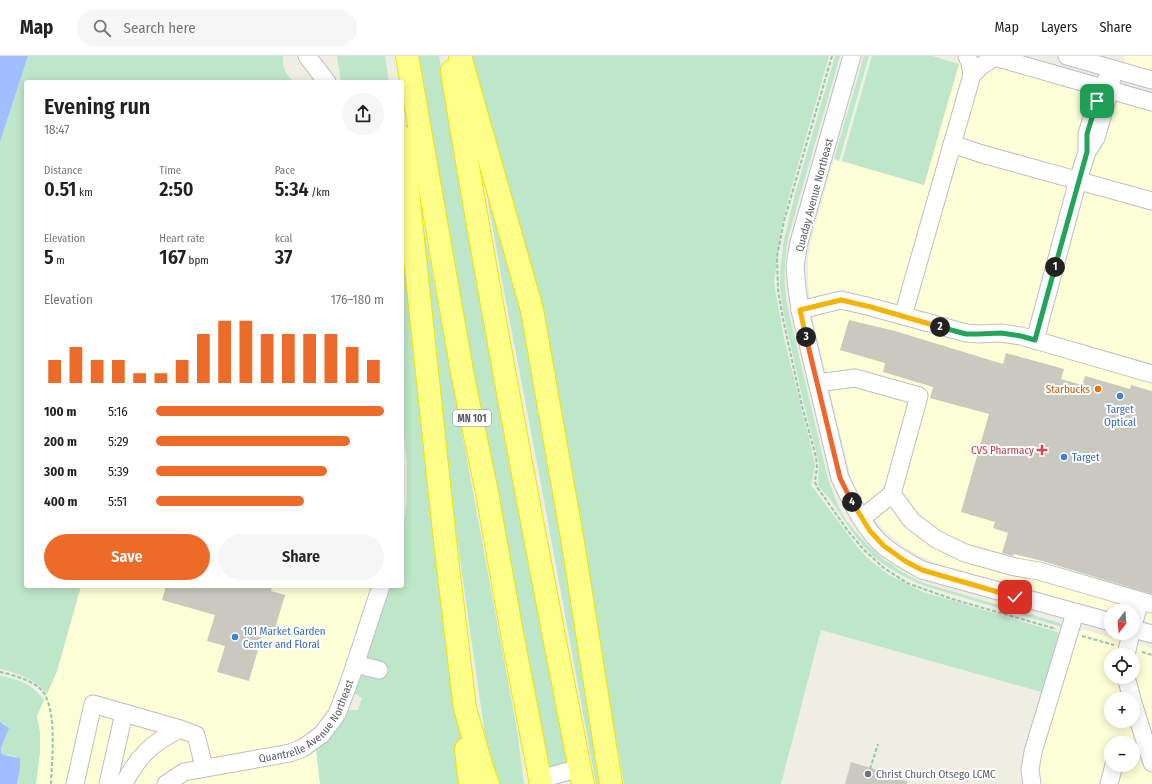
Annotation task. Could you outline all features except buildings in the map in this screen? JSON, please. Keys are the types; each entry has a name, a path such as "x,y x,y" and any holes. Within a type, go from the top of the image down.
{"highway":[{"path":"393,56 396,80"},
{"name":"MN 101","path":"407,56 464,377 541,781"},
{"path":"449,56 488,285 582,776"},
{"path":"460,56 532,310 573,543 610,782"},
{"path":"404,156 446,550 465,708 465,739 470,784"},
{"path":"465,708 488,784"}],"street":[{"name":"Quaday Avenue Northeast","path":"852,56 799,242 795,266 800,310 840,478 850,499 870,531 884,546 905,561 922,570 1104,620"},
{"path":"903,316 972,75 967,56"},
{"path":"1067,56 1115,63 1152,80"},
{"path":"972,75 993,57 1152,102"},
{"path":"312,59 326,80"},
{"path":"1035,340 1078,180 1087,152 1087,134 1115,63"},
{"path":"952,144 982,154 1152,202"},
{"path":"800,310 841,300 966,334 1001,333 1021,336 1152,374"},
{"path":"817,383 855,378 919,396 892,494 862,518"},
{"path":"892,494 912,521 936,539 965,553 1015,567 1039,571 1146,602 1140,614"},
{"name":"Quantrelle Avenue Northeast","path":"166,784 184,772 204,767 290,753 303,748 322,734 337,714 380,588"},
{"path":"1032,784 1030,770 1034,752 1075,612"},
{"path":"1140,630 1152,634"},
{"path":"355,664 379,670"},
{"path":"75,784 93,704 196,735 204,767"},
{"path":"108,784 124,713"},
{"path":"124,784 130,771 141,756 163,738 180,729"},
{"path":"1140,743 1152,763"},
{"path":"1109,784 1112,772"},
{"path":"541,781 582,776"}],"path":[{"path":"1077,635 1118,648"},
{"path":"1140,653 1152,655"},
{"path":"0,672 30,682 43,692 50,707 53,739 51,784"},
{"path":"870,769 878,744"}],"shaded area":[{"path":"28,56 283,56 285,71 293,80 24,80 24,588 80,588 57,671 47,694 37,684 26,677 0,669 0,142"},
{"path":"337,56 385,56 389,80 341,80"},
{"path":"415,56 439,56 474,253 569,762 567,766 550,770 547,767 484,435"},
{"path":"468,56 829,56 788,200 781,231 774,283 784,338 814,459 815,466 811,485 858,548 872,562 889,575 923,592 1063,635 1045,693 821,630 781,784 624,784 599,643"},
{"path":"835,56 840,56 788,238 785,292 828,479 835,498 845,518 861,538 878,554 906,574 927,584 1060,623 1062,627 925,586 895,571 880,562 868,551 818,485 819,463 804,405 783,311 780,272 784,239 795,194"},
{"path":"864,56 869,56 839,161 834,159"},
{"path":"872,56 932,56 959,64 924,185 842,161"},
{"path":"961,56 1152,110 1152,623 1140,620 1140,604 1104,604 1104,610 938,564 905,548 882,528 861,499 852,483 812,316 808,284 808,257 814,230 834,159 924,185"},
{"path":"1123,56 1152,56 1152,75 1126,65"},
{"path":"484,178 512,250 606,784 596,784"},
{"path":"422,217 517,730 524,784 500,784 486,742 449,482 417,218"},
{"path":"404,225 430,514 468,784 320,784 316,749 333,735 349,710 358,710 362,698 354,693 354,690 388,588 404,588 404,524 407,500 407,463 404,435"},
{"path":"80,588 372,588 332,707 321,723 309,735 294,743 243,755 180,766 167,773 156,784 36,784 40,752 40,733 37,716 57,671"},
{"path":"1084,630 1104,635 1104,640 1122,640 1152,648 1152,784 1041,784 1037,776 1038,765 1075,638 1079,631"},
{"path":"0,676 25,683 44,700 37,716 40,733 40,752 36,784 17,784 20,769 16,756 4,755 1,753 6,729 5,724 0,722"},
{"path":"316,749 320,784 175,784 189,778"}],"water":[{"path":"0,56 28,56 0,142"},
{"path":"0,722 9,728 1,748 1,753 20,758 20,769 17,784 0,784"}],"place":[{"name":"Starbucks","path":"1098,389"},
{"name":"Target Optical","path":"1120,396"},
{"name":"CVS Pharmacy","path":"1042,450"},
{"name":"Target","path":"1064,457"},
{"name":"101 Market Garden Center and Floral","path":"235,637"},
{"name":"Christ Church Otsego LCMC","path":"868,774"}],"route":[{"path":"1015,597 922,570 905,561 884,546 870,531 850,499 840,478 800,310 841,300 966,334 1001,333 1035,340 1078,180 1087,152 1087,134 1097,101"}]}
